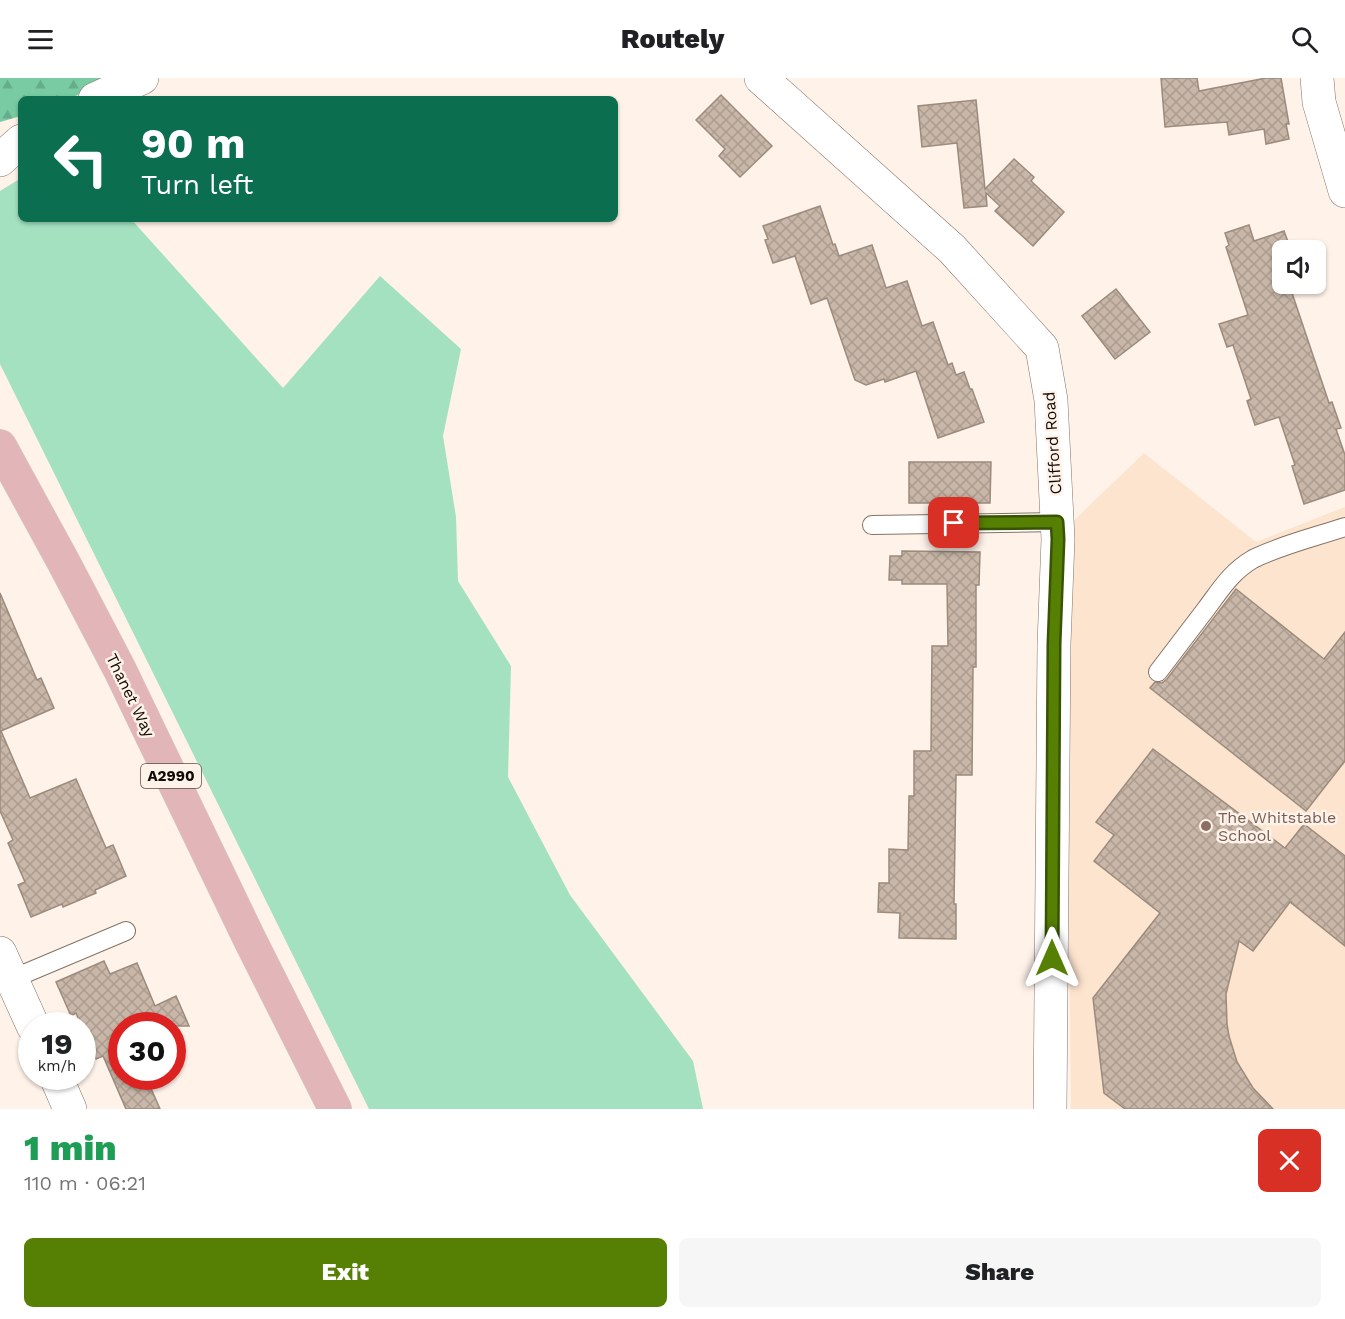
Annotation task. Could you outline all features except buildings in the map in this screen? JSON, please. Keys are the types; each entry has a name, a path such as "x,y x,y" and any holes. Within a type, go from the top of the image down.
{"main road":[{"name":"Thanet Way","path":"0,446 120,670 334,1109"}],"street":[{"path":"102,96 142,78"},
{"name":"Clifford Road","path":"761,78 952,249 1042,348 1052,400 1058,539 1054,644 1050,1109"},
{"path":"1317,78 1319,102 1345,191"},
{"path":"0,136 18,130"},
{"path":"0,160 18,144"},
{"path":"6,966 27,1012"},
{"path":"62,1090 70,1109"}],"lane":[{"path":"872,525 1057,522"},
{"path":"1158,672 1228,578 1240,568 1269,552 1345,527"},
{"path":"6,966 126,931"}],"shaded area":[{"name":"The Whitstable School","path":"1144,453 1256,542 1345,507 1345,1109 1071,1109 1064,530"}],"green space":[{"path":"0,78 114,78 75,96 18,96 18,117 0,122"},
{"path":"18,180 18,222 134,222 283,388 380,276 461,349 443,436 456,517 458,581 511,666 508,777 570,895 693,1061 703,1109 369,1109 0,364 0,191"}],"place":[{"name":"The Whitstable School","path":"1206,826"}],"route":[{"path":"954,523 1057,522 1052,958"}]}
